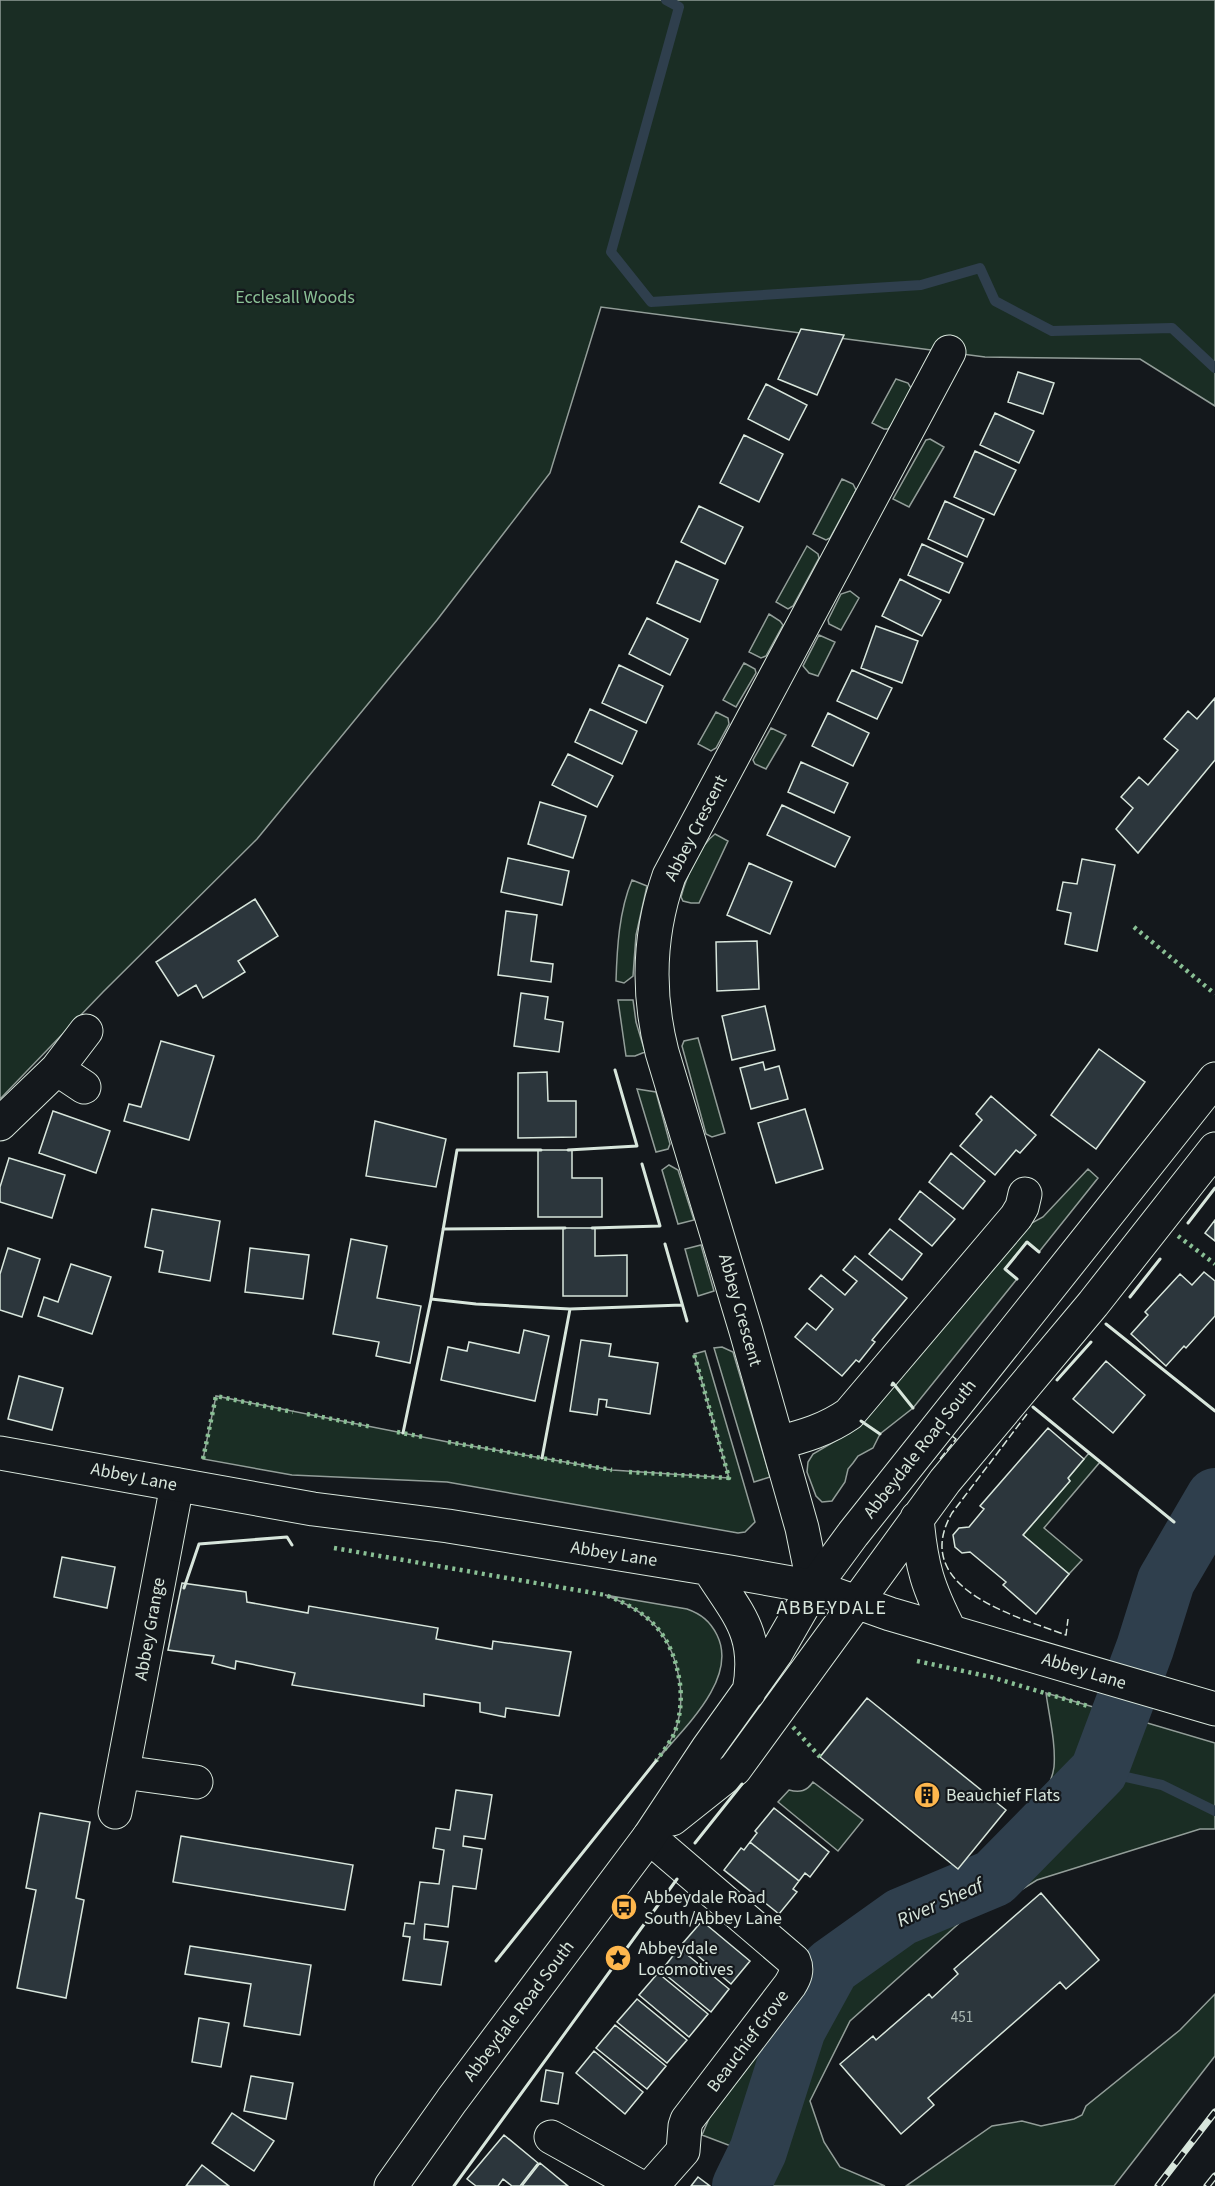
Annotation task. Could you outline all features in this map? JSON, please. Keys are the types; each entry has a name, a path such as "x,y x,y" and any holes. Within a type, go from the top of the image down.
{"main road":[{"name":"Abbey Crescent","path":"814,1587 802,1528 778,1443 657,1033 651,981 652,955 657,917 669,876 949,352"},
{"path":"0,1124 57,1069 86,1031"},
{"path":"57,1069 84,1087"},
{"name":"Abbeydale Road South","path":"391,2186 452,2100 649,1836 776,1653 814,1587 931,1434 1215,1079"},
{"name":"Abbeydale Road South","path":"649,1836 735,1769 917,1518 973,1446 1093,1304 1215,1149"},
{"path":"778,1443 813,1434 832,1426 849,1414 1016,1217 1022,1207 1025,1194"},
{"name":"Abbey Lane","path":"0,1453 305,1508 448,1526 814,1587 884,1612 1178,1699 1213,1703"},
{"name":"Abbey Grange","path":"115,1812 177,1485"},
{"path":"917,1518 925,1576 932,1597 950,1631"},
{"path":"709,1569 748,1632 753,1672 749,1692"},
{"path":"123,1772 196,1782"},
{"name":"Beauchief Grove","path":"649,1836 794,1961 796,1967 795,1977 790,1985 687,2120 683,2151 652,2186"},
{"path":"550,2137 639,2186"}],"green space":[{"name":"Ecclesall Woods","path":"0,0 1215,0 1215,406 1140,359 985,357 601,307 550,473 437,620 257,839 103,992 0,1099"},
{"path":"896,379 908,383 911,388 894,422 888,429 884,429 872,423"},
{"path":"930,439 944,447 909,507 893,499 926,440"},
{"path":"842,479 853,484 856,490 830,538 826,540 813,534"},
{"path":"807,546 818,554 819,558 793,606 788,609 776,602"},
{"path":"850,591 859,598 841,630 829,624 828,620 841,594"},
{"path":"769,614 783,625 766,656 761,658 749,652"},
{"path":"819,635 835,642 818,676 809,673 803,666"},
{"path":"744,663 755,669 756,673 736,707 723,700"},
{"path":"716,712 728,718 729,724 716,748 711,751 698,744"},
{"path":"771,728 786,735 766,769 755,764 753,760"},
{"path":"715,834 728,841 699,903 683,901 681,897 694,863 709,839"},
{"path":"632,880 647,886 636,935 633,976 624,983 616,981 618,943 621,917"},
{"path":"618,1000 633,1000 636,1022 645,1052 635,1056 626,1056"},
{"path":"698,1038 725,1133 712,1137 706,1134 682,1046 684,1041"},
{"path":"637,1089 656,1092 670,1144 668,1149 656,1152"},
{"path":"669,1165 678,1170 694,1220 678,1224 662,1170"},
{"path":"1088,1169 1098,1178 1039,1252 1026,1242 1005,1269 1017,1279 913,1408 880,1434 873,1448 858,1456 848,1469 845,1482 832,1501 822,1502 816,1496 807,1472 808,1462 813,1454 849,1433 1028,1225 1043,1217"},
{"path":"701,1245 714,1291 698,1296 685,1249"},
{"path":"722,1347 733,1352 770,1477 754,1482 714,1348"},
{"path":"705,1351 755,1522 745,1532 738,1533 447,1482 292,1475 203,1459 216,1396 448,1442 612,1470 729,1478 694,1354"},
{"path":"1089,1453 1100,1462 1044,1528 1082,1560 1069,1574 1023,1535 1070,1481 1068,1478"},
{"path":"605,1595 687,1609 705,1619 717,1635 722,1652 720,1669 714,1686 693,1719 656,1761 672,1738 678,1722 681,1696 677,1667 665,1639 647,1618 635,1609"},
{"path":"1046,1693 1215,1743 1215,1829 1200,1829 1037,1880 1010,1897 969,1868 994,1848 1033,1810 1050,1782 1054,1767 1054,1749"},
{"path":"813,1782 863,1820 838,1851 778,1802 789,1790 803,1790"},
{"path":"942,1886 953,1887 974,1910 850,2021 810,2101 824,2142 840,2167 885,2186 727,2186 731,2146 702,2135 714,2107 842,1936 911,1893"},
{"path":"1215,1994 1215,2056 1114,2186 906,2186 992,2126 1022,2121 1041,2126 1082,2115 1086,2106 1180,2030"}],"building":[{"path":"801,329 844,335 817,395 778,379"},
{"path":"1018,372 1054,383 1043,414 1008,402"},
{"path":"766,384 807,405 789,440 748,419"},
{"path":"995,413 1034,431 1019,463 980,445"},
{"path":"744,435 783,454 759,502 720,483"},
{"path":"975,451 1016,470 994,515 954,497"},
{"path":"945,501 984,519 967,557 928,539"},
{"path":"699,506 743,527 725,564 681,542"},
{"path":"922,544 963,563 949,593 908,575"},
{"path":"676,561 718,580 700,622 657,603"},
{"path":"900,579 941,600 922,636 882,616"},
{"path":"647,618 688,639 670,675 629,654"},
{"path":"876,626 918,641 902,683 861,668"},
{"path":"619,665 663,686 646,723 602,703"},
{"path":"852,670 892,688 877,719 837,701"},
{"path":"1215,698 1215,760 1138,853 1116,829 1133,808 1121,797 1139,777 1148,785 1178,750 1164,739 1188,711 1197,719"},
{"path":"590,709 637,731 622,764 575,742"},
{"path":"828,713 869,733 853,766 812,746"},
{"path":"568,754 613,776 597,807 552,785"},
{"path":"801,762 848,783 834,813 788,792"},
{"path":"540,802 586,816 573,858 528,844"},
{"path":"782,805 850,837 835,867 767,835"},
{"path":"508,858 569,871 562,905 501,892"},
{"path":"1082,859 1115,865 1097,951 1065,944 1071,913 1057,910 1063,882 1077,884"},
{"path":"749,863 792,882 770,934 727,915"},
{"path":"255,899 278,936 238,961 245,972 203,998 196,985 178,996 156,962"},
{"path":"506,911 537,915 531,961 553,964 551,982 498,975"},
{"path":"757,941 759,989 717,991 716,942"},
{"path":"521,993 548,997 545,1019 563,1022 559,1052 514,1046"},
{"path":"765,1006 775,1050 732,1060 722,1016"},
{"path":"161,1041 214,1056 189,1140 124,1121 129,1104 141,1107"},
{"path":"1099,1049 1145,1082 1096,1149 1051,1115"},
{"path":"763,1062 765,1070 779,1066 788,1099 751,1109 740,1068"},
{"path":"547,1072 548,1101 576,1101 576,1137 518,1138 518,1073"},
{"path":"991,1096 1036,1135 1020,1153 1016,1150 995,1175 960,1146 982,1120 976,1114"},
{"path":"805,1109 823,1169 776,1183 758,1123"},
{"path":"53,1111 110,1131 96,1173 39,1153"},
{"path":"375,1121 446,1139 436,1187 366,1176"},
{"path":"538,1150 572,1150 572,1178 602,1178 602,1217 538,1217"},
{"path":"951,1153 985,1181 963,1209 929,1182"},
{"path":"9,1158 65,1175 52,1218 0,1202 0,1187"},
{"path":"920,1191 955,1219 932,1246 899,1219"},
{"path":"152,1209 220,1221 210,1281 159,1272 163,1251 145,1247"},
{"path":"1215,1220 1215,1241 1205,1233"},
{"path":"563,1228 595,1228 595,1256 627,1255 627,1296 563,1296"},
{"path":"890,1229 922,1254 902,1280 869,1254"},
{"path":"351,1239 387,1246 377,1298 421,1306 410,1363 376,1356 379,1342 333,1334"},
{"path":"8,1248 40,1259 22,1317 0,1310 0,1274"},
{"path":"250,1248 309,1255 303,1299 245,1292"},
{"path":"855,1256 907,1298 872,1340 875,1342 859,1362 856,1360 842,1376 795,1337 807,1323 816,1330 833,1309 809,1289 821,1275 845,1295 857,1281 843,1270"},
{"path":"71,1264 111,1277 92,1334 38,1316 44,1297 58,1302"},
{"path":"1204,1272 1215,1281 1215,1316 1166,1366 1131,1334 1148,1315 1145,1312 1180,1274 1192,1285"},
{"path":"524,1330 549,1336 535,1401 441,1380 448,1347 467,1351 469,1342 519,1353"},
{"path":"581,1340 611,1344 609,1356 658,1363 650,1414 606,1407 607,1400 599,1399 597,1415 570,1411"},
{"path":"1106,1361 1145,1395 1113,1433 1073,1399"},
{"path":"19,1376 63,1388 52,1430 8,1419"},
{"path":"1048,1428 1084,1459 1068,1478 1070,1481 1023,1535 1069,1574 1036,1614 1003,1585 1006,1582 970,1552 962,1553 955,1547 953,1535 959,1528 969,1527 984,1509 980,1506"},
{"path":"62,1557 115,1567 107,1608 54,1597"},
{"path":"182,1583 246,1592 247,1602 308,1613 309,1606 438,1628 436,1639 492,1649 493,1641 571,1652 559,1716 506,1708 505,1717 480,1712 480,1703 424,1694 424,1706 292,1685 295,1673 236,1661 235,1669 212,1663 214,1656 168,1650"},
{"name":"Beauchief Flats","path":"867,1698 1006,1810 958,1869 820,1757"},
{"path":"456,1790 492,1795 485,1839 464,1836 463,1846 482,1849 476,1889 453,1886 448,1927 425,1924 424,1939 448,1942 441,1985 403,1980 410,1937 403,1936 405,1923 414,1924 420,1882 439,1884 444,1850 433,1848 436,1828 450,1830"},
{"path":"774,1808 829,1852 810,1877 805,1873 799,1881 750,1842 757,1833 755,1831"},
{"path":"40,1813 90,1822 76,1898 84,1900 66,1998 17,1988 36,1890 26,1888"},
{"path":"181,1836 353,1865 345,1910 173,1882"},
{"path":"750,1842 799,1881 793,1889 797,1892 779,1914 724,1870 741,1848 744,1850"},
{"path":"1041,1893 1099,1960 1066,1989 1060,1982 928,2098 934,2105 901,2134 840,2064 873,2036 876,2040 929,1994 932,1998 958,1974 954,1969"},
{"path":"702,1921 750,1961 731,1984 683,1943"},
{"path":"190,1946 311,1965 300,2035 244,2026 251,1984 185,1974"},
{"path":"679,1948 729,1989 711,2012 661,1971"},
{"path":"658,1973 708,2014 689,2037 639,1995"},
{"path":"637,1999 687,2040 667,2063 617,2022"},
{"path":"199,2018 229,2023 221,2067 192,2062"},
{"path":"615,2025 666,2066 647,2089 596,2048"},
{"path":"594,2051 643,2092 625,2114 576,2073"},
{"path":"546,2070 563,2073 558,2104 541,2101"},
{"path":"251,2076 293,2083 286,2119 244,2111"},
{"path":"232,2113 274,2141 254,2171 212,2143"},
{"path":"504,2135 538,2163 520,2186 512,2186 503,2179 498,2186 476,2186 467,2179"},
{"path":"540,2163 568,2186 522,2186"},
{"path":"202,2165 229,2186 186,2186"},
{"path":"698,2177 710,2186 691,2186"}],"waterway":[{"path":"666,0 679,7 611,252 651,302 921,285 980,268 995,301 1052,331 1172,328 1215,368"},
{"name":"River Sheaf","path":"741,2186 758,2151 797,2029 831,1967 901,1917 994,1878 1099,1771 1145,1648 1166,1581 1215,1497"},
{"path":"1099,1771 1162,1785 1215,1811"}],"railway":[{"path":"1158,2186 1215,2112"},
{"path":"1207,2186 1215,2176"}],"hedge":[{"path":"1134,927 1215,994"},
{"path":"1178,1236 1215,1264"},
{"path":"629,1472 729,1478 694,1354"},
{"path":"203,1459 216,1396 293,1412"},
{"path":"307,1414 372,1427"},
{"path":"397,1432 423,1437"},
{"path":"448,1442 612,1470"},
{"path":"334,1548 605,1595 635,1609 647,1618 665,1639 672,1652 680,1684 680,1709 676,1728 656,1761"},
{"path":"917,1661 991,1677 1088,1706"},
{"path":"793,1727 820,1757"}],"fence":[{"path":"1027,1414 952,1513 942,1539 944,1561 956,1580 974,1595 996,1608 1066,1635 1068,1619"},
{"path":"940,1459 956,1439 946,1432"}],"wall":[{"path":"568,1150 637,1146 615,1070"},
{"path":"431,1299 457,1150 541,1150"},
{"path":"592,1228 660,1226 642,1164"},
{"path":"1188,1223 1215,1188"},
{"path":"443,1229 565,1228"},
{"path":"1017,1279 1005,1269 1027,1242 1039,1252"},
{"path":"665,1244 687,1321"},
{"path":"1130,1297 1160,1259"},
{"path":"403,1433 431,1299 570,1309"},
{"path":"542,1458 570,1309 682,1305"},
{"path":"1106,1324 1215,1411"},
{"path":"1057,1380 1091,1342"},
{"path":"892,1385 893,1383 913,1408"},
{"path":"1033,1407 1174,1522"},
{"path":"861,1421 880,1434"},
{"path":"184,1588 199,1544 287,1537 292,1545"},
{"path":"496,1961 656,1761"},
{"path":"695,1843 742,1784"},
{"path":"454,2186 677,1879"}],"place":[{"name":"Beauchief Flats","path":"927,1795"},
{"name":"Abbeydale Road South/Abbey Lane","path":"624,1907"},
{"name":"Abbeydale Locomotives","path":"618,1958"}],"district":[{"name":"ABBEYDALE","path":"832,1608"}]}
